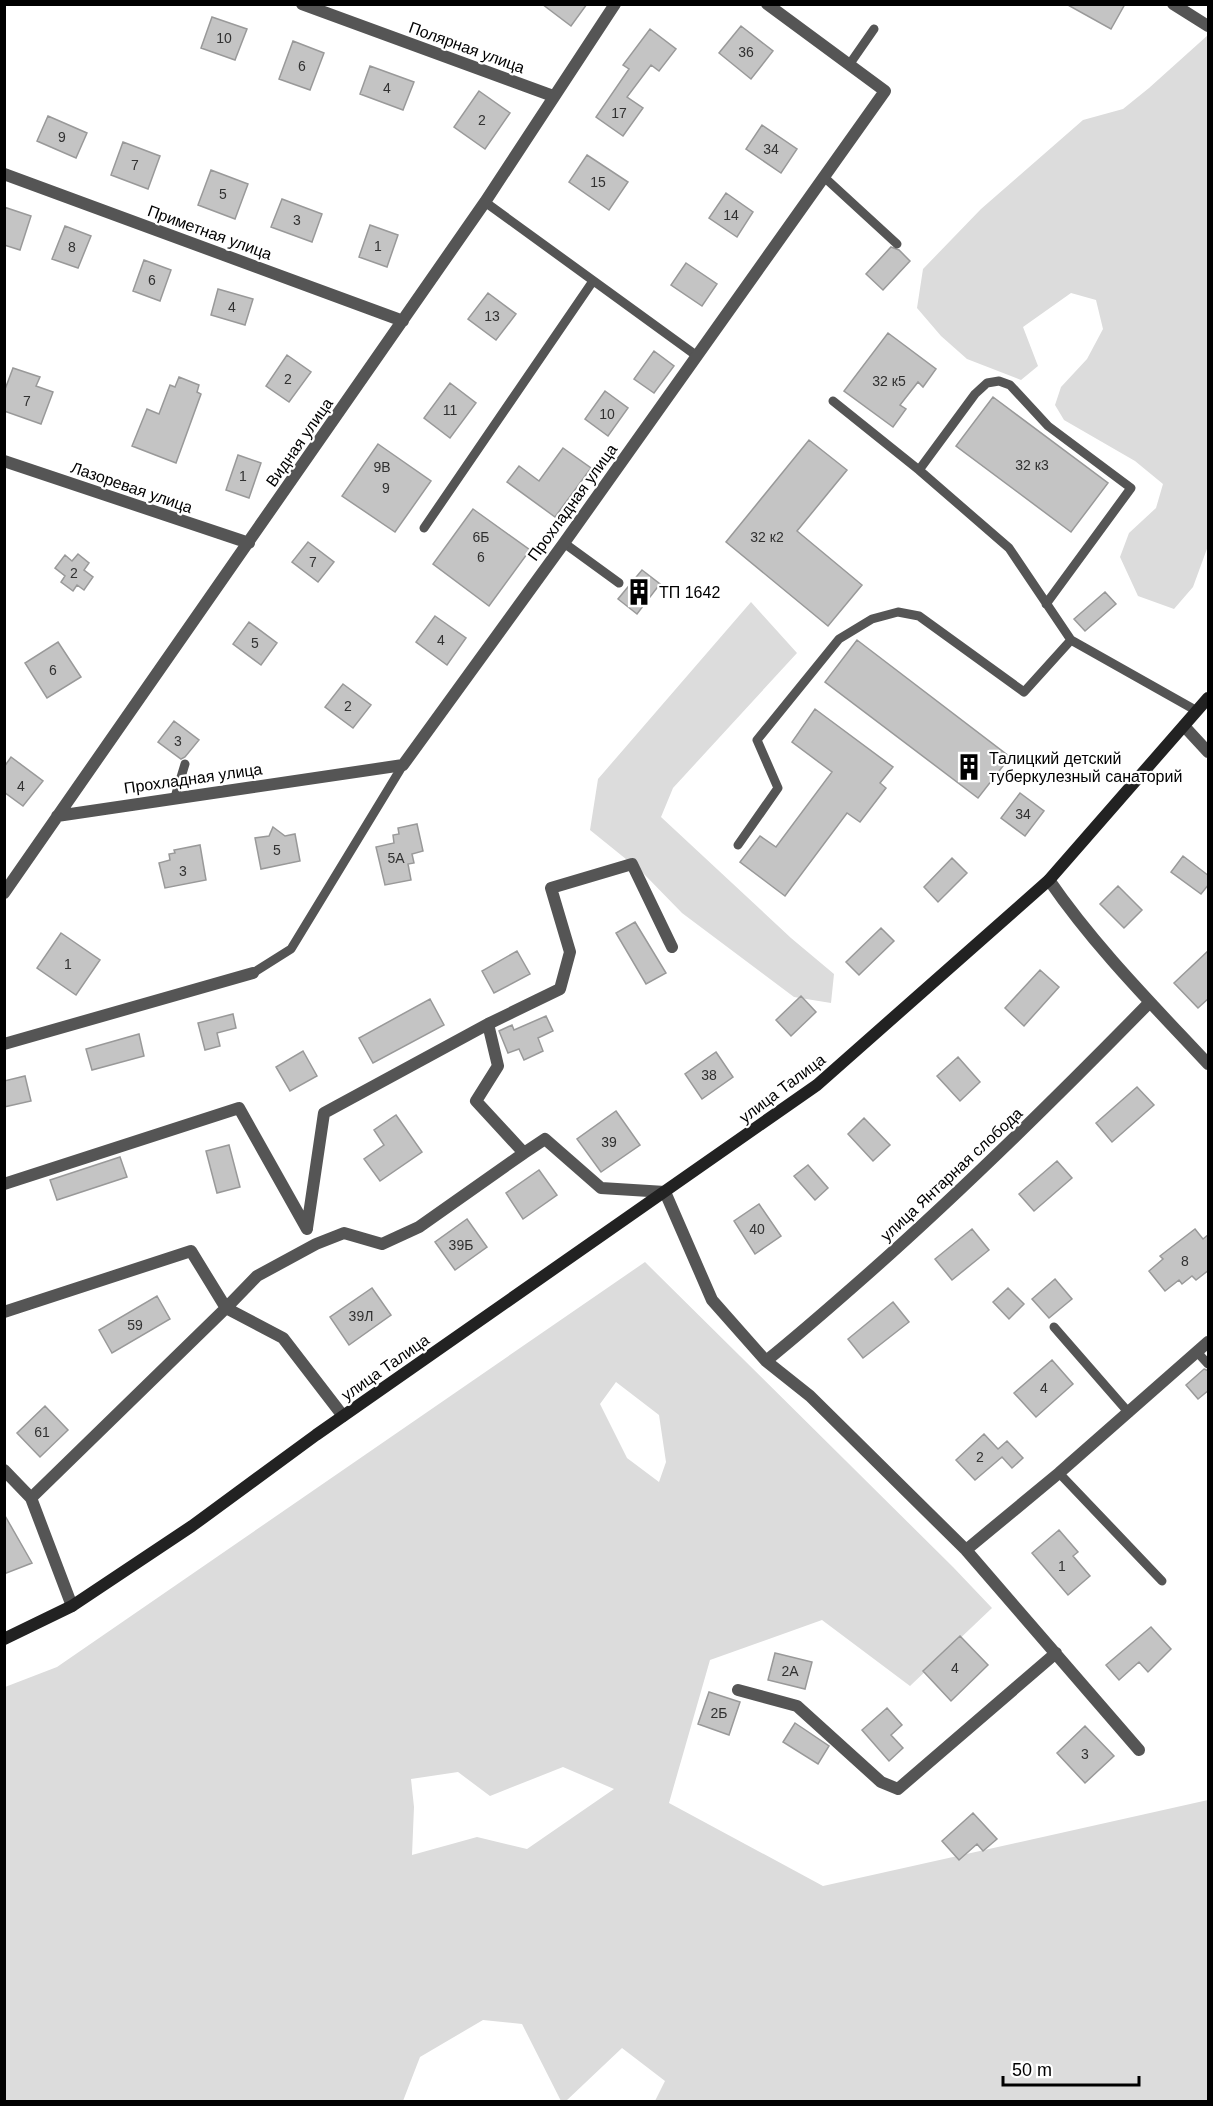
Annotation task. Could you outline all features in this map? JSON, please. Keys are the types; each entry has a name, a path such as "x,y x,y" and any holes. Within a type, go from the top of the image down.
{"street":[{"name":"Полярная улица","path":"302,4 553,96"},
{"name":"Видная улица","path":"4,893 485,202 615,4"},
{"name":"Прохладная улица","path":"57,816 403,765 564,543 885,91 767,4"},
{"path":"1173,4 1209,26"},
{"name":"Приметная улица","path":"4,174 403,321"},
{"name":"Лазоревая улица","path":"4,461 249,543"},
{"name":"улица Талица","path":"4,1639 72,1606 192,1526 316,1435 817,1085 1049,880 1209,698"},
{"path":"1184,726 1209,752"},
{"path":"307,1228 324,1113 488,1024 560,989 570,952 551,888 632,864 672,946"},
{"path":"1049,880 1076,919 1209,1064"},
{"path":"4,1044 254,973"},
{"name":"улица Янтарная слобода","path":"766,1361 934,1215 1065,1089 1150,1002"},
{"path":"488,1024 498,1066 476,1101 524,1153"},
{"path":"4,1184 239,1108 316,1244"},
{"path":"31,1498 257,1276 316,1244 344,1233 382,1244 419,1227 546,1139 601,1188 665,1192 712,1300 766,1361 810,1395 966,1550 1139,1750"},
{"path":"4,1312 191,1251 226,1308 283,1338 343,1416"},
{"path":"966,1550 1059,1473 1209,1342"},
{"path":"4,1470 31,1498 72,1606"},
{"path":"738,1690 797,1706 881,1782 898,1789 1056,1653"}],"lane":[{"path":"849,65 874,29"},
{"path":"824,177 897,244"},
{"path":"485,202 697,356"},
{"path":"424,528 593,281"},
{"path":"919,470 975,394 987,383 999,381 1010,385 1048,426 1131,488 1047,604"},
{"path":"833,401 919,470 1009,548 1071,640 1197,711"},
{"path":"564,543 619,583"},
{"path":"738,845 778,788 757,740 839,639 872,619 898,612 919,616 1024,692 1071,640"},
{"path":"175,797 185,764"},
{"path":"254,973 291,949 403,765"},
{"path":"1054,1327 1129,1413"},
{"path":"1197,1352 1209,1364"},
{"path":"1059,1473 1162,1581"}],"shaded area":[{"path":"1208,35 1208,546 1193,587 1174,609 1138,596 1120,557 1129,533 1156,508 1163,484 1135,461 1064,420 1055,405 1061,387 1087,359 1103,329 1096,300 1071,293 1023,327 1038,366 1021,380 967,359 941,336 917,308 923,269 981,209 1083,120 1123,109"},
{"path":"751,602 797,653 673,788 661,817 791,938 834,974 831,1003 794,997 682,913 642,872 590,830 598,779"},
{"path":"645,1262 992,1608 910,1686 822,1620 710,1660 669,1803 823,1886 1208,1800 1208,2101 655,2101 665,2081 622,2048 566,2101 561,2101 522,2024 483,2020 420,2057 403,2101 5,2102 5,1687 57,1667","holes":["616,1382 659,1415 666,1462 659,1482 627,1458 600,1404","563,1767 614,1789 527,1849 477,1837 412,1855 414,1807 411,1779 458,1772 490,1796"]}],"building":[{"path":"542,4 587,4 571,26"},
{"path":"1066,4 1125,4 1111,29"},
{"path":"212,17 247,29 235,60 201,48"},
{"path":"741,26 773,51 751,79 719,53"},
{"path":"650,29 676,49 659,71 651,65 627,97 643,108 623,136 596,117 629,69 623,65"},
{"path":"293,41 324,53 310,90 279,79"},
{"path":"370,66 414,82 403,110 360,94"},
{"path":"479,91 510,113 485,149 454,127"},
{"path":"48,116 87,133 76,158 37,141"},
{"path":"762,125 797,149 781,173 746,149"},
{"path":"123,142 160,156 148,189 111,175"},
{"path":"587,155 628,182 609,210 569,182"},
{"path":"211,170 248,184 235,219 198,205"},
{"path":"726,193 753,212 737,237 709,218"},
{"path":"282,199 322,214 312,242 271,227"},
{"path":"4,207 31,216 20,250 4,245"},
{"path":"370,225 398,235 387,267 359,257"},
{"path":"65,226 91,236 78,268 52,259"},
{"path":"891,247 899,250 910,261 883,290 866,274"},
{"path":"144,260 171,270 160,301 133,291"},
{"path":"686,263 717,284 702,306 671,285"},
{"path":"218,289 253,299 245,325 211,315"},
{"path":"488,293 516,314 496,340 468,319"},
{"path":"888,333 936,369 923,387 918,382 900,405 906,409 893,427 844,391"},
{"path":"654,351 674,366 654,393 634,379"},
{"path":"287,355 311,372 289,402 266,386"},
{"path":"13,368 40,377 36,386 53,392 41,424 4,411 4,392"},
{"path":"179,377 199,385 197,392 201,394 176,463 132,446 147,409 159,414 170,385 175,387"},
{"path":"450,383 476,403 450,438 424,418"},
{"path":"605,391 628,408 608,436 585,419"},
{"path":"993,397 1108,483 1071,532 956,446"},
{"path":"809,440 847,470 797,531 862,585 828,626 726,542"},
{"path":"378,444 431,481 395,532 342,496"},
{"path":"563,448 591,468 555,517 507,482 519,466 539,481"},
{"path":"238,455 261,463 249,498 226,490"},
{"path":"473,509 530,550 489,606 433,564"},
{"path":"308,542 334,562 318,582 292,562"},
{"path":"78,554 89,563 84,570 93,577 84,590 77,585 73,591 61,582 65,576 55,568 65,555 72,561"},
{"name":"ТП 1642","path":"642,570 660,584 637,614 618,599"},
{"path":"1105,592 1116,604 1085,631 1074,619"},
{"path":"435,616 466,638 447,665 416,642"},
{"path":"249,622 277,643 261,665 233,644"},
{"path":"857,640 1010,757 978,798 825,682"},
{"path":"58,642 81,677 47,698 25,663"},
{"path":"343,684 371,705 353,728 325,707"},
{"path":"815,709 893,767 880,783 886,788 860,822 847,813 785,896 740,862 760,836 776,847 832,772 792,742"},
{"path":"174,721 199,740 181,759 158,742"},
{"path":"11,757 43,781 23,806 4,792 4,767"},
{"path":"1020,793 1044,811 1025,836 1001,818"},
{"path":"417,824 423,851 412,854 414,863 408,864 411,880 385,885 376,847 394,843 393,835 399,834 398,828"},
{"path":"273,827 285,836 295,834 300,861 261,869 255,838 269,836"},
{"path":"200,845 206,880 165,888 159,863 170,860 169,854 175,853 174,850"},
{"path":"1183,856 1209,876 1209,884 1201,894 1171,872"},
{"path":"952,858 967,873 938,902 924,887"},
{"path":"1118,886 1142,910 1124,928 1100,904"},
{"path":"635,922 666,973 646,984 616,933"},
{"path":"881,928 894,941 859,975 846,962"},
{"path":"61,933 100,960 76,995 37,968"},
{"path":"1209,950 1209,998 1198,1008 1174,983"},
{"path":"517,951 530,974 494,993 482,971"},
{"path":"1040,970 1059,987 1024,1026 1005,1008"},
{"path":"801,996 816,1012 791,1036 776,1020"},
{"path":"430,999 444,1025 373,1063 359,1038"},
{"path":"233,1014 236,1028 217,1033 220,1046 205,1050 198,1023"},
{"path":"546,1016 553,1031 538,1038 543,1051 524,1060 519,1049 508,1053 499,1031 512,1025 514,1030"},
{"path":"139,1034 144,1056 92,1070 86,1049"},
{"path":"303,1051 317,1076 290,1091 276,1067"},
{"path":"716,1052 733,1077 702,1099 685,1074"},
{"path":"958,1057 980,1082 960,1101 937,1076"},
{"path":"25,1076 31,1101 4,1107 4,1081"},
{"path":"1137,1087 1154,1105 1112,1142 1096,1123"},
{"path":"616,1111 640,1145 601,1172 577,1139"},
{"path":"396,1115 422,1152 380,1181 364,1159 384,1145 374,1130"},
{"path":"864,1118 890,1145 873,1161 848,1134"},
{"path":"229,1145 240,1187 217,1193 206,1151"},
{"path":"120,1157 127,1177 57,1200 50,1180"},
{"path":"1057,1161 1072,1178 1034,1211 1019,1194"},
{"path":"808,1165 828,1188 815,1200 794,1176"},
{"path":"539,1170 557,1195 523,1219 506,1193"},
{"path":"759,1204 781,1236 755,1254 734,1221"},
{"path":"467,1219 487,1247 455,1270 435,1242"},
{"path":"972,1229 989,1250 952,1280 935,1259"},
{"path":"1195,1229 1203,1239 1209,1234 1209,1270 1196,1280 1192,1276 1182,1284 1179,1280 1165,1291 1149,1271 1163,1259 1160,1256"},
{"path":"1055,1279 1072,1299 1049,1318 1032,1299"},
{"path":"372,1288 391,1315 349,1345 330,1317"},
{"path":"1008,1288 1024,1304 1009,1319 993,1302"},
{"path":"157,1296 170,1319 112,1353 99,1330"},
{"path":"893,1302 909,1322 863,1358 848,1339"},
{"path":"1052,1360 1073,1384 1036,1417 1014,1393"},
{"path":"1204,1369 1209,1371 1209,1390 1198,1399 1186,1385"},
{"path":"45,1406 68,1430 40,1457 17,1433"},
{"path":"984,1434 998,1449 1007,1441 1023,1458 1012,1468 1002,1457 975,1480 956,1460"},
{"path":"4,1514 32,1563 4,1574"},
{"path":"1059,1530 1078,1552 1073,1556 1090,1576 1068,1595 1032,1553"},
{"path":"1151,1627 1171,1649 1148,1672 1139,1662 1119,1680 1106,1665"},
{"path":"960,1636 988,1665 951,1701 923,1671"},
{"path":"775,1653 812,1662 805,1689 768,1680"},
{"path":"709,1692 740,1702 729,1735 698,1724"},
{"path":"887,1708 902,1725 891,1735 903,1748 889,1761 862,1730"},
{"path":"795,1723 829,1746 818,1764 783,1742"},
{"path":"1085,1726 1114,1756 1085,1783 1057,1753"},
{"path":"973,1813 997,1839 983,1851 977,1844 959,1860 942,1841"}],"place":[{"name":"ТП 1642","path":"639,592"},
{"name":"Талицкий детский туберкулезный санаторий","path":"969,767"}]}
